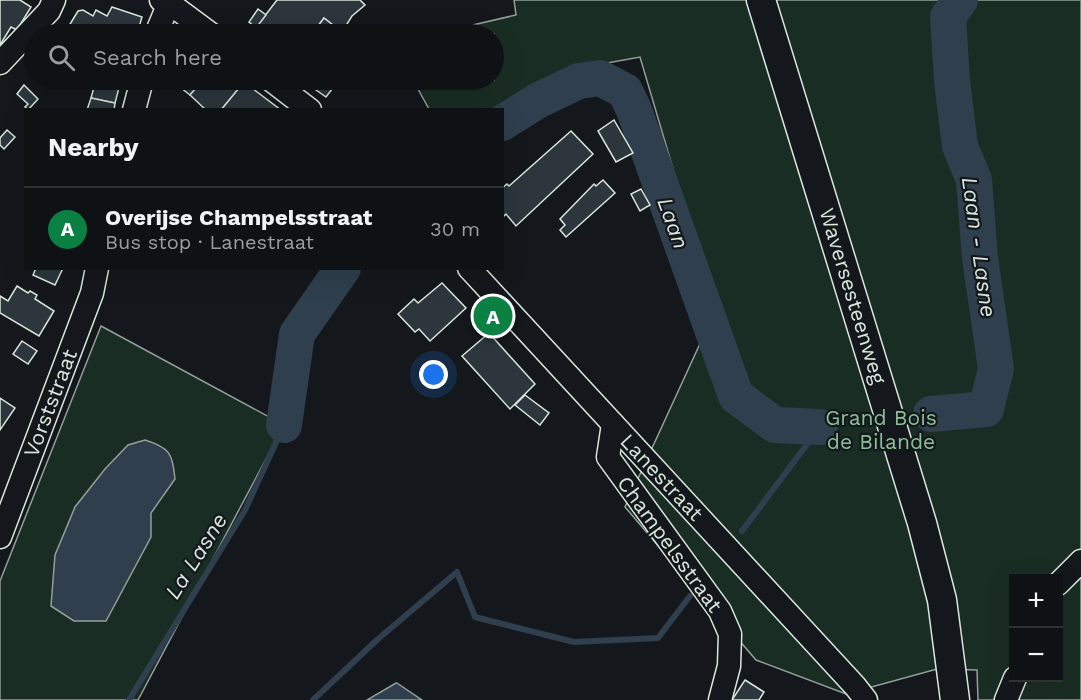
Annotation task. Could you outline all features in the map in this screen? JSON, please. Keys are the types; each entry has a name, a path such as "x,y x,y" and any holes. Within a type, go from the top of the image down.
{"main road":[{"name":"Waversesteenweg","path":"761,0 922,523 942,600 956,700"}],"street":[{"path":"38,24 50,11 54,0"},
{"path":"159,24 165,2 197,24"},
{"path":"0,63 24,38"},
{"path":"135,108 139,90"},
{"path":"284,90 307,108"},
{"name":"Vorststraat","path":"0,537 92,293 98,270"},
{"name":"Lanestraat","path":"471,270 860,693 875,700"},
{"name":"Champelsstraat","path":"613,424 608,457 720,611 730,634 729,666 720,700"},
{"path":"1063,580 1081,561"},
{"path":"1006,700 1013,682"}],"green space":[{"name":"Grand Bois de Bilande","path":"514,0 1081,0 1081,700 978,700 977,670 937,669 846,694 756,660 625,507 715,311 640,57 574,69 501,108 428,108 419,90 504,90 504,24 477,24 516,15"},
{"path":"101,326 284,425 138,700 0,700 0,581"}],"water":[{"path":"145,440 160,446 169,453 175,479 151,513 151,537 106,621 74,621 51,606 55,555 75,507 105,469 128,445"},
{"path":"396,683 422,700 367,700"}],"building":[{"path":"0,0 20,0 31,7 17,30 11,27 0,45"},
{"path":"277,0 360,0 365,5 352,16 347,24 332,24 324,18 320,24 259,24"},
{"path":"112,7 142,17 140,24 70,24 78,11 83,10 93,16 96,10 107,16"},
{"path":"258,9 266,15 259,24 249,22"},
{"path":"324,18 332,24 320,24"},
{"path":"24,85 24,90 29,90 38,99 30,108 26,108 28,104 17,94"},
{"path":"93,90 118,90 115,103 91,98"},
{"path":"184,90 194,90 190,95"},
{"path":"194,90 237,90 223,108 204,108 190,95"},
{"path":"237,90 255,90 278,108 223,108"},
{"path":"316,90 331,90 326,97"},
{"path":"91,98 115,103 114,108 88,108"},
{"path":"614,120 633,153 616,162 598,131"},
{"path":"7,130 15,137 4,149 0,145 0,138"},
{"path":"571,131 593,154 516,226 506,214 504,216 504,186 507,184 509,186"},
{"path":"603,180 615,193 566,237 560,230 565,225 560,219 594,184 596,186"},
{"path":"641,189 650,205 640,211 631,194"},
{"path":"35,270 62,270 55,285 33,275"},
{"path":"442,283 466,308 430,341 419,329 415,332 398,314 414,299 418,303"},
{"path":"17,286 28,293 30,291 37,295 35,299 54,311 39,336 0,313 0,296 8,301"},
{"path":"489,333 535,384 510,409 462,356"},
{"path":"22,341 37,351 28,364 13,354"},
{"path":"525,395 549,413 540,425 515,405"},
{"path":"0,398 15,408 0,430"},
{"path":"745,680 764,692 759,700 732,700"}],"waterway":[{"name":"Laan - Lasne","path":"931,414 986,409 996,369 980,258 974,180 960,146 952,81 948,17 960,0"},
{"name":"Laan","path":"504,122 539,100 579,81 600,78 625,91 634,110 736,396 775,425 820,427"},
{"name":"Laan","path":"284,425 297,334 342,270"},
{"name":"La Lasne","path":"129,700 245,510 284,425"},
{"path":"742,531 820,427"},
{"path":"313,700 378,639 457,572 475,617 574,642 658,638 690,596"}],"place":[{"name":"Overijse Champelsstraat","path":"493,316"}]}
